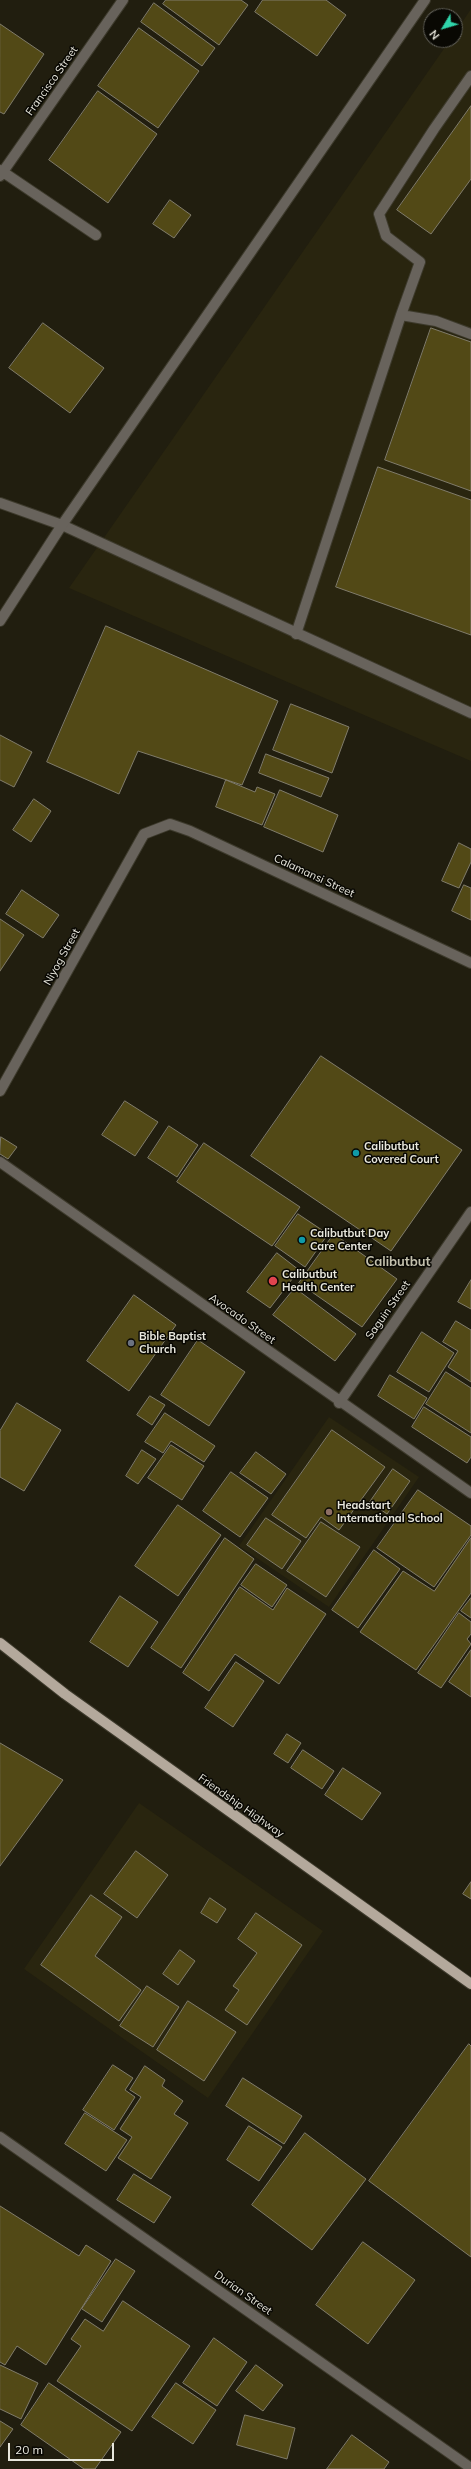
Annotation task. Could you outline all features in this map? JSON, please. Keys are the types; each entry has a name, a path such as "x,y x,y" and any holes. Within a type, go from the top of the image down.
{"main road":[{"name":"Friendship Highway","path":"0,1643 65,1694 471,1984"}],"street":[{"name":"Francisco Street","path":"1,173 123,0"},
{"path":"0,621 62,525 425,0"},
{"path":"296,634 401,315 420,262 386,236 379,214 434,129 471,76"},
{"path":"1,173 96,235"},
{"path":"401,315 436,321 471,334"},
{"path":"0,503 62,525 296,634 471,712"},
{"name":"Calamansi Street","path":"144,834 170,824 190,831 471,963"},
{"name":"Niyog Street","path":"0,1091 144,834"},
{"name":"Avocado Street","path":"0,1162 339,1403 471,1493"},
{"name":"Saguin Street","path":"339,1403 471,1212"},
{"name":"Durian Street","path":"1,2138 471,2468"}],"shaded area":[{"path":"471,9 471,761 69,588 444,48 463,48 463,21"},
{"name":"Headstart International School","path":"329,1417 419,1477 329,1607 239,1546"},
{"path":"139,1803 323,1931 208,2098 24,1969"}],"building":[{"path":"166,0 241,0 248,5 219,45 163,4"},
{"path":"263,0 326,0 346,15 317,56 255,12"},
{"path":"154,3 215,48 202,66 141,22"},
{"path":"0,24 44,54 4,114 0,112"},
{"path":"139,28 199,71 158,128 98,86"},
{"path":"98,91 157,134 108,203 49,160"},
{"path":"471,106 471,179 431,234 397,210"},
{"path":"170,200 191,215 174,238 153,224"},
{"path":"43,323 104,368 70,413 9,368"},
{"path":"431,328 471,342 471,491 385,460"},
{"path":"378,467 471,500 471,635 336,587"},
{"path":"106,626 278,701 242,785 138,751 119,794 47,762"},
{"path":"291,704 349,727 332,773 273,750"},
{"path":"0,735 32,752 14,787 0,780"},
{"path":"266,754 329,778 321,797 259,773"},
{"path":"226,780 255,792 257,787 275,794 262,825 216,807"},
{"path":"280,790 338,815 323,852 264,827"},
{"path":"34,799 51,811 31,842 13,830"},
{"path":"459,843 471,849 471,862 459,888 442,881"},
{"path":"464,885 471,888 471,920 452,911"},
{"path":"22,890 59,915 43,938 6,914"},
{"path":"0,919 24,935 0,971"},
{"name":"Calibutbut Covered Court","path":"321,1056 462,1150 391,1251 251,1156"},
{"path":"125,1101 158,1122 135,1156 102,1135"},
{"path":"169,1126 198,1145 177,1177 148,1158"},
{"path":"1,1137 17,1147 8,1159 0,1154"},
{"path":"204,1143 300,1207 272,1246 177,1182"},
{"name":"Calibutbut Day Care Center","path":"298,1214 328,1234 305,1267 275,1246"},
{"path":"334,1234 397,1279 362,1327 299,1283"},
{"name":"Calibutbut Health Center","path":"277,1253 299,1270 270,1308 247,1292"},
{"path":"471,1280 471,1309 458,1302"},
{"path":"295,1288 356,1334 335,1361 273,1315"},
{"name":"Bible Baptist Church","path":"134,1295 176,1325 129,1391 87,1361"},
{"path":"456,1321 471,1330 471,1382 448,1367 458,1351 443,1342"},
{"path":"422,1332 454,1353 429,1392 397,1372"},
{"path":"198,1340 245,1372 209,1426 161,1395"},
{"path":"446,1372 471,1388 471,1433 426,1404"},
{"path":"390,1375 427,1398 414,1419 378,1396"},
{"path":"150,1396 165,1405 152,1425 137,1415"},
{"path":"17,1403 61,1430 24,1491 0,1477 0,1431"},
{"path":"424,1407 471,1437 471,1457 467,1463 412,1427"},
{"path":"165,1413 215,1446 204,1462 171,1441 163,1453 145,1442"},
{"path":"332,1430 385,1467 339,1530 321,1517 306,1538 272,1515"},
{"path":"171,1445 204,1466 182,1500 148,1478"},
{"path":"142,1450 156,1459 138,1484 126,1476"},
{"path":"256,1452 286,1474 271,1494 240,1473"},
{"path":"393,1469 410,1481 387,1514 370,1502"},
{"path":"231,1472 268,1498 240,1537 203,1511"},
{"path":"418,1490 471,1526 471,1535 434,1587 377,1548"},
{"path":"178,1505 221,1535 178,1596 135,1566"},
{"path":"266,1518 301,1541 282,1569 247,1545"},
{"path":"321,1522 360,1547 326,1597 287,1571"},
{"path":"225,1538 254,1559 181,1668 151,1648"},
{"path":"471,1538 471,1593 416,1670 360,1632 403,1571 434,1591"},
{"path":"374,1550 400,1569 358,1628 332,1610"},
{"path":"256,1564 287,1585 272,1607 241,1585"},
{"path":"240,1587 273,1610 287,1588 326,1614 279,1684 235,1654 209,1691 183,1673"},
{"path":"120,1596 158,1622 128,1667 90,1642"},
{"path":"471,1598 471,1618 461,1611"},
{"path":"459,1613 471,1622 471,1634 467,1639 471,1644 441,1688 418,1673"},
{"path":"471,1650 471,1697 449,1682"},
{"path":"236,1662 264,1681 233,1727 205,1708"},
{"path":"287,1734 301,1743 288,1763 274,1754"},
{"path":"0,1743 63,1780 0,1866"},
{"path":"303,1750 334,1771 322,1789 291,1768"},
{"path":"343,1768 381,1793 362,1820 325,1795"},
{"path":"136,1851 168,1875 137,1918 104,1894"},
{"path":"471,1882 471,1899 463,1894"},
{"path":"91,1895 122,1917 95,1956 141,1990 119,2021 41,1965"},
{"path":"210,1898 226,1909 217,1923 201,1913"},
{"path":"256,1913 302,1945 247,2025 225,2010 239,1990 233,1986 257,1953 238,1939"},
{"path":"180,1950 195,1961 178,1985 163,1974"},
{"path":"147,1986 179,2007 153,2047 120,2026"},
{"path":"188,2001 236,2032 204,2081 157,2050"},
{"path":"469,2044 471,2046 471,2257 369,2181"},
{"path":"113,2065 133,2078 125,2090 135,2097 114,2130 83,2110"},
{"path":"145,2066 165,2080 162,2086 183,2101 174,2114 188,2123 151,2179 118,2158 132,2137 120,2129 141,2097 130,2090"},
{"path":"243,2078 302,2116 284,2144 226,2106"},
{"path":"85,2113 127,2140 106,2171 65,2144"},
{"path":"249,2126 282,2147 259,2181 227,2160"},
{"path":"305,2133 366,2179 312,2250 252,2205"},
{"path":"134,2174 171,2197 154,2223 117,2200"},
{"path":"0,2206 79,2256 86,2245 111,2261 46,2365 17,2346 5,2365 0,2362"},
{"path":"363,2242 415,2280 368,2344 316,2305"},
{"path":"116,2259 135,2271 102,2322 82,2309"},
{"path":"123,2301 190,2346 132,2431 57,2381 81,2346 71,2339 85,2319 103,2331"},
{"path":"214,2338 247,2362 217,2406 183,2383"},
{"path":"0,2365 38,2383 21,2419 0,2409"},
{"path":"256,2365 283,2385 263,2411 236,2391"},
{"path":"49,2383 121,2432 95,2469 84,2469 21,2425"},
{"path":"176,2383 216,2410 193,2444 152,2417"},
{"path":"245,2415 295,2428 287,2459 237,2445"},
{"path":"0,2421 13,2429 0,2447"},
{"path":"352,2435 389,2462 384,2469 327,2469"}],"place":[{"name":"Calibutbut Covered Court","path":"356,1153"},
{"name":"Calibutbut Day Care Center","path":"302,1240"},
{"name":"Calibutbut Health Center","path":"273,1281"},
{"name":"Bible Baptist Church","path":"131,1343"},
{"name":"Headstart International School","path":"329,1512"}],"district":[{"name":"Calibutbut","path":"398,1262"}]}
